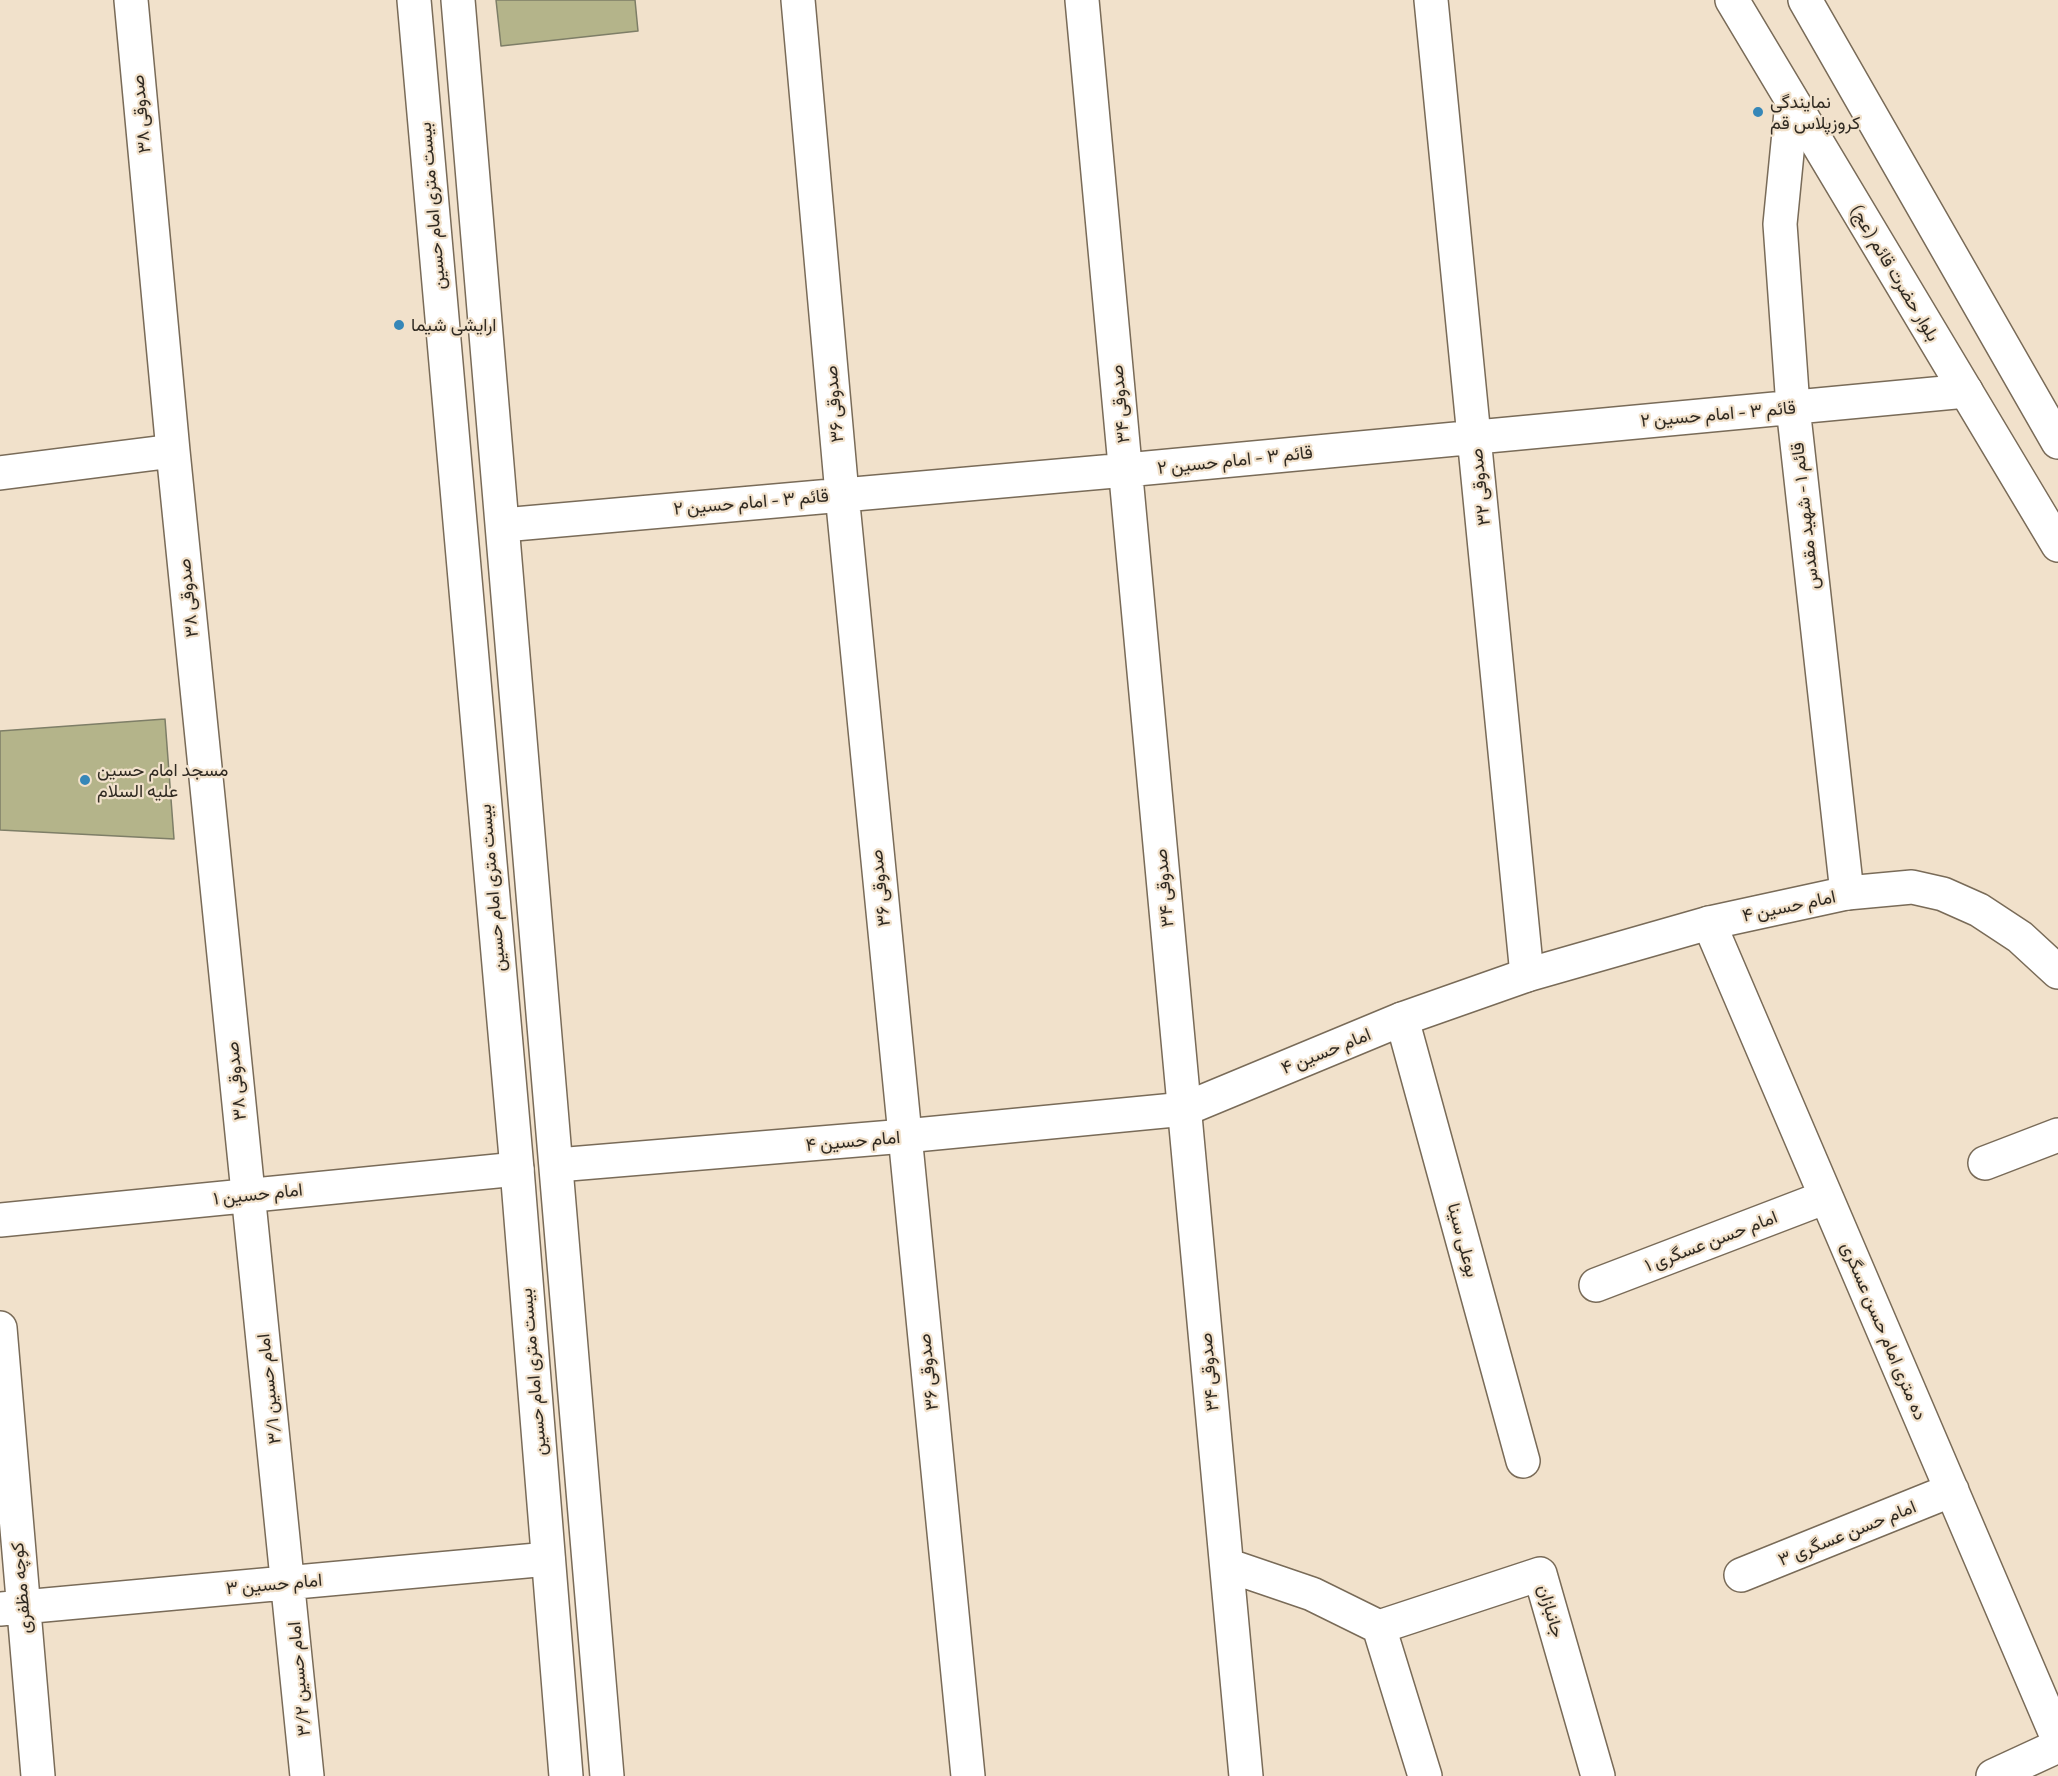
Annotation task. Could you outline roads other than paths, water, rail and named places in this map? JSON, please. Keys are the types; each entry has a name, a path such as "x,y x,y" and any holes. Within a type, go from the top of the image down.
{"street":[{"name":"صدوقی ۳۸","path":"130,0 248,1195"},
{"name":"بیست متری امام حسین","path":"414,0 517,1169 566,1776"},
{"path":"458,0 607,1776"},
{"name":"صدوقی ۳۶","path":"798,0 842,494 968,1776"},
{"name":"صدوقی ۳۴","path":"1082,0 1246,1776"},
{"name":"صدوقی ۳۲","path":"1431,0 1527,975"},
{"name":"بلوار حضرت قائم (عج)","path":"1732,0 2058,545"},
{"path":"1805,0 2058,442"},
{"name":"قائم ۱ - شهید مقدس","path":"1792,102 1780,224 1793,407 1847,893"},
{"name":"قائم ۳ - امام حسین ۲","path":"503,525 1966,392"},
{"path":"0,473 173,451"},
{"name":"امام حسین ۴","path":"517,1169 905,1136 1185,1109 1402,1019 1527,975 1709,923 1847,893 1911,886 1943,894 1979,910 2020,937 2058,972"},
{"name":"ده متری امام حسن عسگری","path":"1709,923 2058,1739"},
{"name":"بوعلی سینا","path":"1402,1019 1524,1461"},
{"path":"1984,1163 2058,1135"},
{"name":"امام حسین ۱","path":"0,1220 517,1169"},
{"name":"امام حسین ۳/۱","path":"248,1195 290,1583"},
{"name":"امام حسن عسگری ۱","path":"1596,1285 1827,1197"},
{"name":"کوچه مظفری","path":"0,1328 11,1608 38,1776"},
{"name":"امام حسن عسگری ۳","path":"1741,1575 1952,1490"},
{"name":"امام حسین ۳","path":"11,1608 548,1560"},
{"path":"1227,1565 1312,1594 1379,1627 1425,1776"},
{"name":"جانبازان","path":"1379,1627 1540,1575 1598,1776"},
{"name":"امام حسین ۳/۲","path":"290,1583 308,1776"},
{"path":"1993,1776 2058,1746"}],"place":[{"name":"نمایندگی کروزپلاس قم","path":"1758,112"},
{"name":"ارایشی شیما","path":"399,325"},
{"name":"مسجد امام حسین علیه السلام","path":"85,780"}]}
